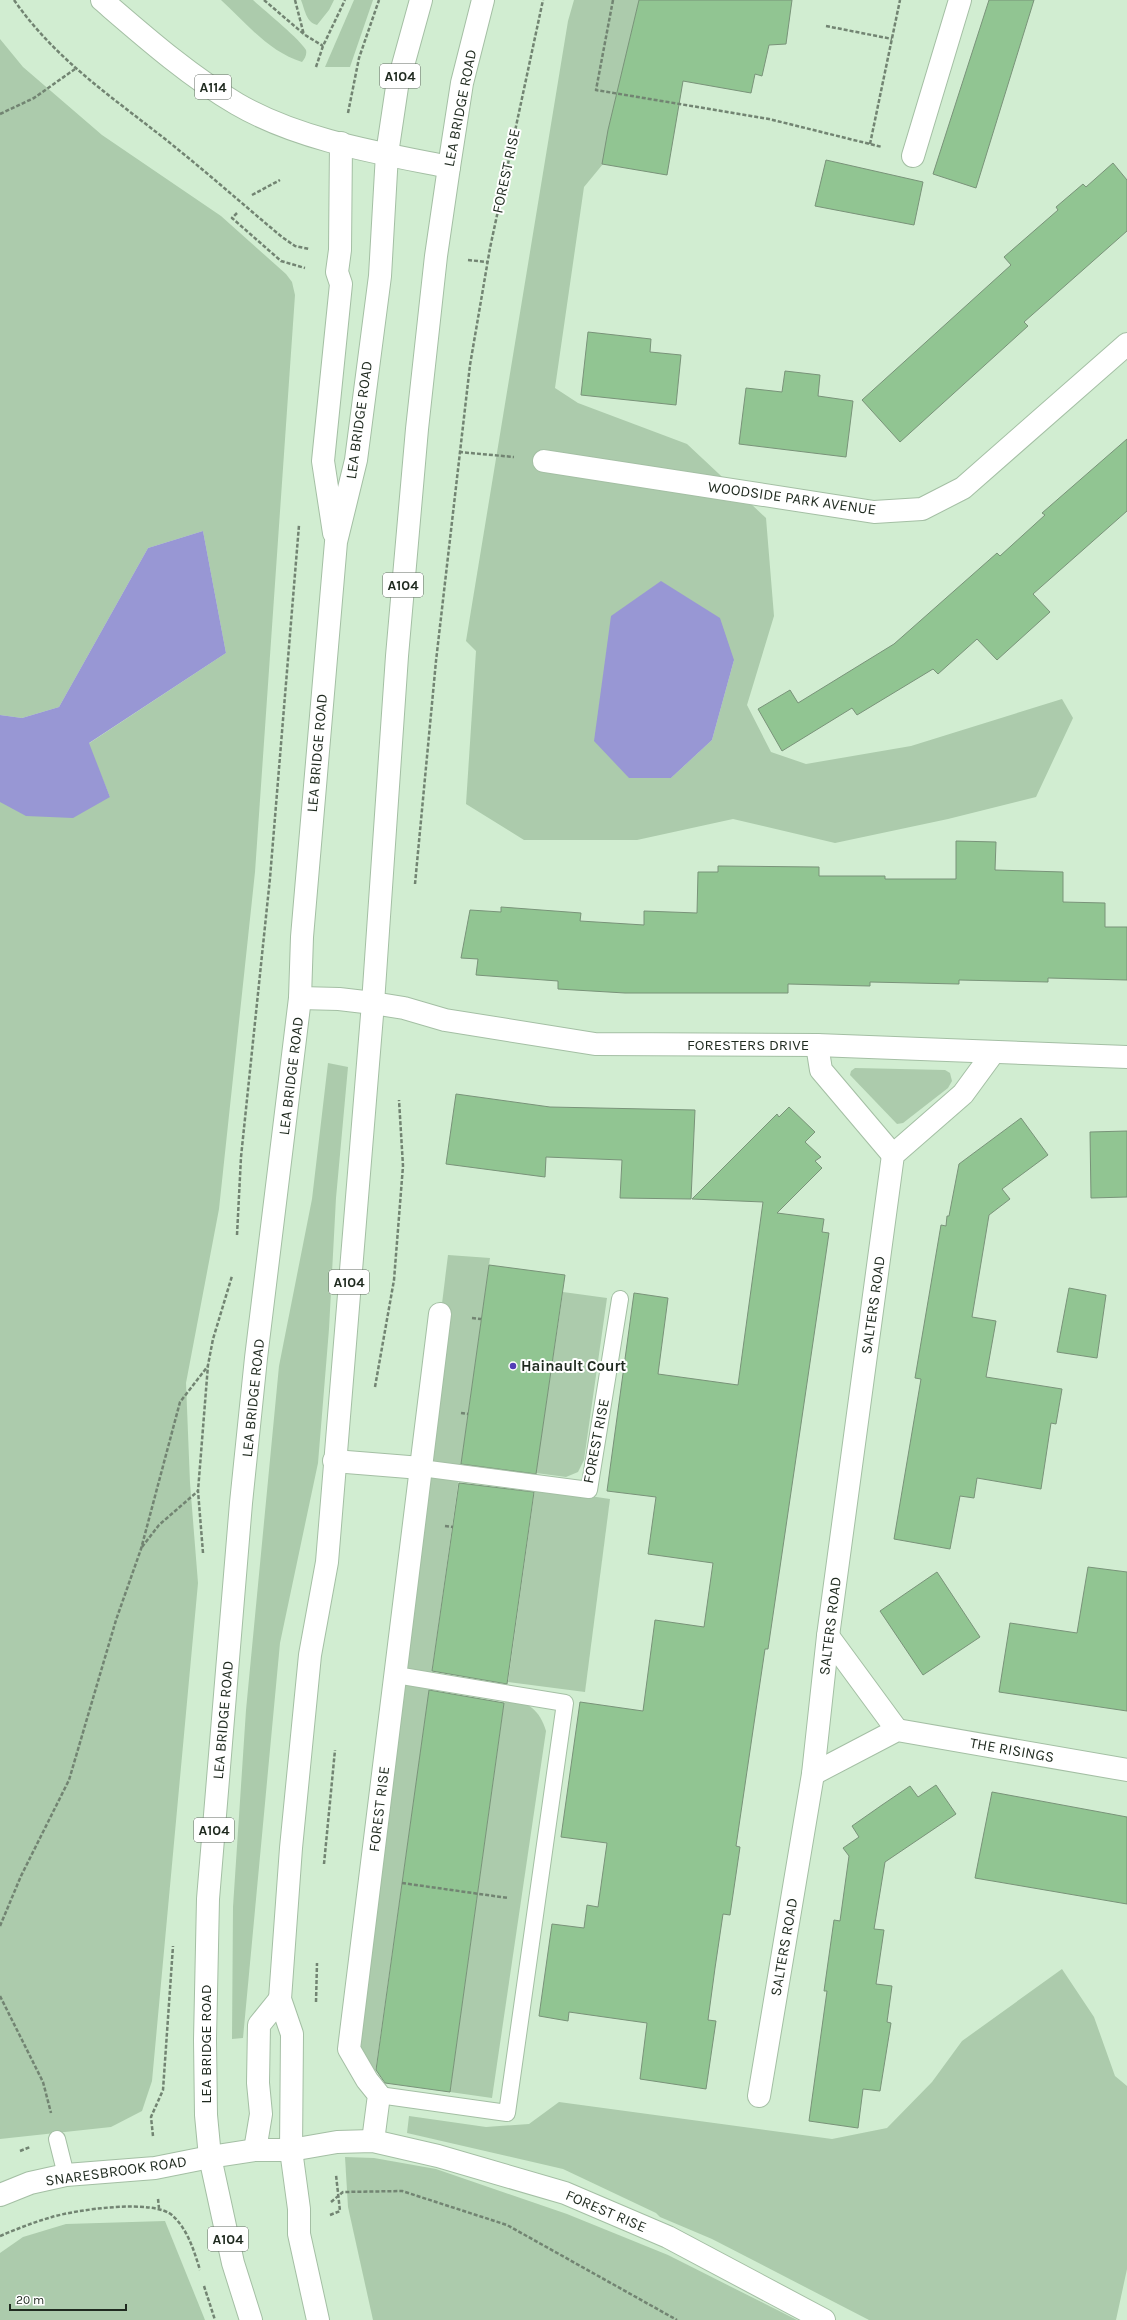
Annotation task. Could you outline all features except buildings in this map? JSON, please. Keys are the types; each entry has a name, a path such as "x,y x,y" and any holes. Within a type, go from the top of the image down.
{"main road":[{"name":"A114","path":"102,0 168,56 237,104 296,131 448,168"},
{"name":"LEA BRIDGE ROAD","path":"210,2157 206,2114 204,2040 209,1892 241,1503 256,1358 300,998 302,937 336,542 356,460 380,276 388,154 397,87 421,0"},
{"name":"LEA BRIDGE ROAD","path":"291,2150 292,2034 280,1999 291,1848 310,1662 326,1562 373,1003 397,656 417,429 436,256 448,168 462,83 483,0"},
{"path":"913,156 960,0"},
{"name":"A104","path":"336,542 323,461 341,284 337,272 340,237 341,143"},
{"name":"WOODSIDE PARK AVENUE","path":"544,461 874,512 922,509 963,488 1127,344"},
{"name":"FORESTERS DRIVE","path":"300,998 339,999 373,1003 404,1008 445,1020 595,1044 817,1045 1127,1057"},
{"path":"817,1045 822,1070 893,1155 963,1094 993,1053"},
{"name":"SALTERS ROAD","path":"758,2096 814,1774 828,1636 893,1155"},
{"name":"FOREST RISE","path":"379,2095 367,2080 349,2048 440,1314"},
{"name":"FOREST RISE","path":"334,1461 421,1468"},
{"path":"814,1774 897,1730 828,1636"},
{"name":"THE RISINGS","path":"897,1730 1127,1770"},
{"path":"255,2150 261,2114 258,2083 259,2025 280,1999"},
{"path":"373,2141 379,2095"},
{"name":"FOREST RISE","path":"255,2150 291,2150 337,2142 373,2141 438,2156 565,2193 668,2237 824,2320"},
{"name":"SNARESBROOK ROAD","path":"0,2195 30,2183 66,2175 156,2168 255,2150"},
{"name":"A104","path":"291,2150 299,2209 300,2234 318,2320"},
{"name":"A104","path":"210,2157 233,2263 251,2320"}],"lane":[{"name":"FOREST RISE","path":"421,1468 589,1490 620,1299"},
{"path":"379,2095 507,2113 565,1703 396,1675"},
{"path":"57,2139 66,2175"}],"path":[{"path":"14,0 75,69 105,95 174,146 282,237 300,247"},
{"path":"264,0 305,36 322,46"},
{"path":"295,0 305,36"},
{"path":"316,67 322,46 345,0"},
{"path":"341,143 359,58 379,0"},
{"name":"FOREST RISE","path":"464,259 487,262 543,0"},
{"path":"613,0 596,90 769,119 913,156"},
{"path":"870,144 900,0"},
{"path":"826,26 892,39"},
{"path":"0,114 34,98 75,69"},
{"path":"252,195 280,180"},
{"path":"237,213 232,218 281,261 308,269"},
{"path":"459,452 544,461"},
{"path":"270,878 299,518"},
{"path":"0,1926 21,1876 69,1780 114,1628 141,1549 180,1402 208,1365"},
{"path":"141,1549 159,1525 198,1491"},
{"path":"370,1879 537,1902"},
{"path":"0,1996 43,2082 57,2139"},
{"path":"151,2117 151,2122"},
{"path":"323,2218 340,2211 337,2198 336,2174"},
{"path":"328,2203 337,2198 343,2192 402,2192 506,2225 677,2320"},
{"path":"0,2236 52,2217 94,2209 108,2207 159,2208 172,2215 184,2228 195,2255"}],"green space":[{"path":"221,0 253,0 303,45 306,50 305,58 302,62 268,44"},
{"path":"301,0 334,0 329,10 317,25 308,18"},
{"path":"354,0 373,0 350,67 325,67"},
{"path":"574,0 639,0 608,132 603,164 584,187 555,388 578,403 687,444 766,518 774,616 747,705 771,752 806,764 911,746 1062,699 1073,718 1036,797 948,819 835,843 733,819 637,840 524,840 466,804 476,651 466,641 568,21","holes":["734,660 712,740 671,778 629,778"]},
{"path":"0,39 23,67 102,135 221,216 286,274 292,282 295,295 255,872 219,1209 186,1383 190,1483 198,1583 152,2081 142,2111 111,2127 0,2139 0,802 110,797 88,744 226,653 203,531 148,548 59,707 22,718 0,715"},
{"path":"328,1063 348,1067 336,1198 329,1329 318,1463 280,1643 243,2038 232,2039 233,1907 246,1710 279,1366 312,1199"},
{"path":"855,1068 945,1070 950,1073 952,1081 948,1088 903,1123 897,1124 850,1075 851,1071"},
{"path":"448,1255 490,1258 374,2081 367,2080 353,2023"},
{"path":"563,1292 607,1298 584,1460 578,1472 566,1477 536,1473"},
{"path":"535,1488 610,1499 585,1692 508,1682"},
{"path":"505,1697 520,1701 536,1711 546,1731 492,2098 450,2092"},
{"path":"1062,1969 1094,2017 1115,2076 1127,2086 1127,2269 1116,2320 869,2320 712,2239 660,2217 656,2213 563,2169 407,2133 409,2116 486,2127 529,2124 559,2102 832,2139 887,2128 932,2082 962,2041"},
{"path":"345,2157 374,2158 436,2169 567,2214 668,2255 797,2320 373,2320 348,2207"},
{"path":"165,2221 205,2320 0,2320 0,2253 23,2237 66,2224"}],"water":[{"path":"203,531 226,653 89,743 110,797 73,818 26,816 0,802 0,715 22,718 59,707 148,548"},
{"path":"661,581 720,618 734,660 712,740 671,778 629,778 594,741 611,616"}],"place":[{"name":"Hainault Court","path":"513,1366"}]}
